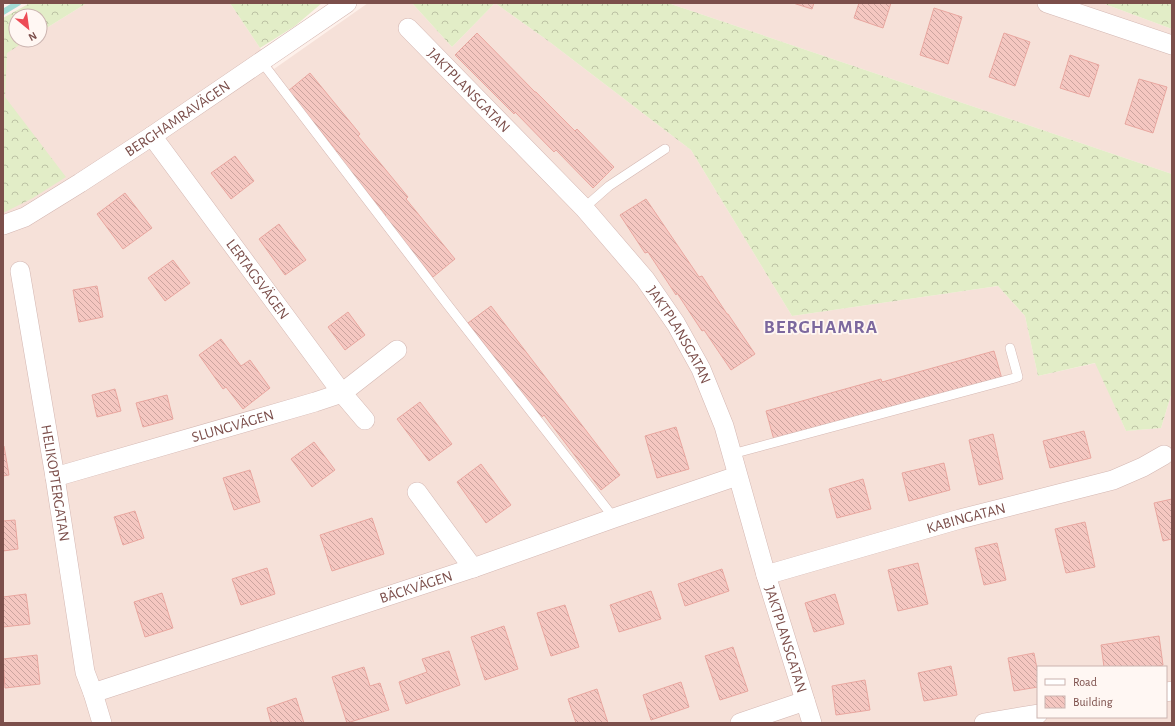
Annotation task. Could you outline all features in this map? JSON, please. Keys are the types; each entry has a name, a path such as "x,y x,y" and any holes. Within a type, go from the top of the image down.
{"street":[{"name":"BERGHAMRAVÄGEN","path":"3,225 25,217 152,136 347,3"},
{"path":"1047,3 1172,45"},
{"name":"JAKTPLANSGATAN","path":"408,28 584,208 645,278 676,324 701,369 724,426 766,575 812,723"},
{"name":"LERTAGSVÄGEN","path":"152,136 342,393 365,420"},
{"name":"HELIKOPTERGATAN","path":"20,271 55,477 85,672 102,723"},
{"name":"SLUNGVÄGEN","path":"55,477 342,393 397,350"},
{"name":"KABINGATAN","path":"766,575 960,519 1114,480 1143,467 1164,455"},
{"name":"BÄCKVÄGEN","path":"93,693 473,568 737,476"},
{"path":"417,492 473,568"},
{"path":"740,723 805,701"},
{"path":"984,723 1037,714"}],"lane":[{"path":"261,61 442,298 614,518"},
{"path":"584,208 609,186 665,150"},
{"path":"732,454 1018,377 1010,348"}],"shaded area":[{"name":"BERGHAMRA","path":"87,3 230,3 274,69 368,3 412,3 452,47 495,3 547,40 691,150 792,316 998,286 1025,316 1038,376 1096,363 1126,431 1161,428 1172,392 1172,723 3,723 3,125 7,52 14,48 48,48 48,27"},
{"path":"668,3 1102,3 1172,29 1172,174"}],"green space":[{"path":"30,3 87,3 48,27 48,8 21,8"},
{"path":"230,3 322,3 295,26 260,48"},
{"path":"412,3 495,3 452,47"},
{"path":"495,3 668,3 1172,174 1172,392 1161,428 1126,431 1095,363 1038,376 1025,316 998,286 792,316 691,150 547,40"},
{"path":"1102,3 1172,3 1172,29"},
{"path":"8,15 8,48 15,48 7,53 5,97 66,177 33,198 3,213 3,18"}],"building":[{"path":"793,3 814,3 812,9"},
{"path":"859,3 891,3 883,28 854,18"},
{"path":"934,8 962,17 948,64 920,55"},
{"path":"477,33 535,92 575,131 577,129 614,167 593,188 556,150 554,152 515,112 514,114 455,55"},
{"path":"1004,33 1030,42 1015,86 989,77"},
{"path":"1070,55 1099,65 1089,97 1060,88"},
{"path":"310,73 360,134 358,136 408,197 406,199 455,259 433,277 383,217 386,215 335,153 337,151 288,91"},
{"path":"1139,79 1167,87 1153,133 1125,124"},
{"path":"235,156 254,181 231,199 211,173"},
{"path":"125,193 152,228 123,249 97,214"},
{"path":"646,199 699,277 702,276 755,354 731,370 704,330 702,331 677,293 676,295 648,252 645,253 620,215"},
{"path":"279,224 306,260 285,275 259,239"},
{"path":"173,260 190,283 165,301 148,278"},
{"path":"97,286 103,317 79,322 73,290"},
{"path":"491,306 620,475 601,490 544,415 541,418 468,323"},
{"path":"348,312 365,335 345,350 328,327"},
{"path":"221,339 241,366 250,360 270,388 243,409 226,387 223,389 199,355"},
{"path":"994,351 1002,379 774,440 766,411 881,379 882,382"},
{"path":"115,389 121,411 97,417 92,395"},
{"path":"167,395 173,419 143,427 136,403"},
{"path":"420,402 452,444 429,461 397,419"},
{"path":"676,427 689,469 657,478 645,436"},
{"path":"1084,431 1091,458 1050,468 1043,441"},
{"path":"993,434 1003,479 979,485 969,440"},
{"path":"314,442 335,470 312,487 291,459"},
{"path":"3,446 9,475 3,476"},
{"path":"944,463 950,490 909,501 902,473"},
{"path":"481,464 511,505 486,523 457,482"},
{"path":"250,470 260,502 234,510 223,478"},
{"path":"863,479 871,509 837,518 829,489"},
{"path":"1172,499 1172,539 1163,541 1154,503"},
{"path":"135,511 144,538 123,545 114,517"},
{"path":"372,518 384,554 332,571 320,535"},
{"path":"15,520 18,549 3,551 3,521"},
{"path":"1085,522 1095,567 1066,573 1055,529"},
{"path":"997,543 1006,580 984,585 975,548"},
{"path":"918,563 928,604 898,611 888,570"},
{"path":"267,568 275,594 241,605 232,579"},
{"path":"722,569 729,591 685,606 678,584"},
{"path":"651,591 661,619 619,632 610,605"},
{"path":"162,593 173,628 145,637 134,602"},
{"path":"26,594 30,624 3,627 3,597"},
{"path":"835,594 844,624 814,632 805,603"},
{"path":"565,605 579,647 551,656 537,613"},
{"path":"504,626 518,669 485,680 471,637"},
{"path":"1159,636 1163,665 1104,666 1101,645"},
{"path":"733,647 748,691 720,700 705,656"},
{"path":"449,651 460,685 406,704 399,682 427,672 422,659"},
{"path":"1034,653 1037,669 1037,687 1014,691 1008,658"},
{"path":"37,655 40,684 5,688 3,659"},
{"path":"951,666 957,695 924,701 918,673"},
{"path":"364,667 370,686 380,683 389,710 347,723 332,677"},
{"path":"865,680 870,710 836,715 832,686"},
{"path":"681,682 689,707 651,720 643,695"},
{"path":"597,689 608,723 576,723 568,699"},
{"path":"296,698 304,723 271,723 267,708"}],"waterway":[{"path":"3,12 18,3"}],"district":[{"name":"BERGHAMRA","path":"821,327"}]}
